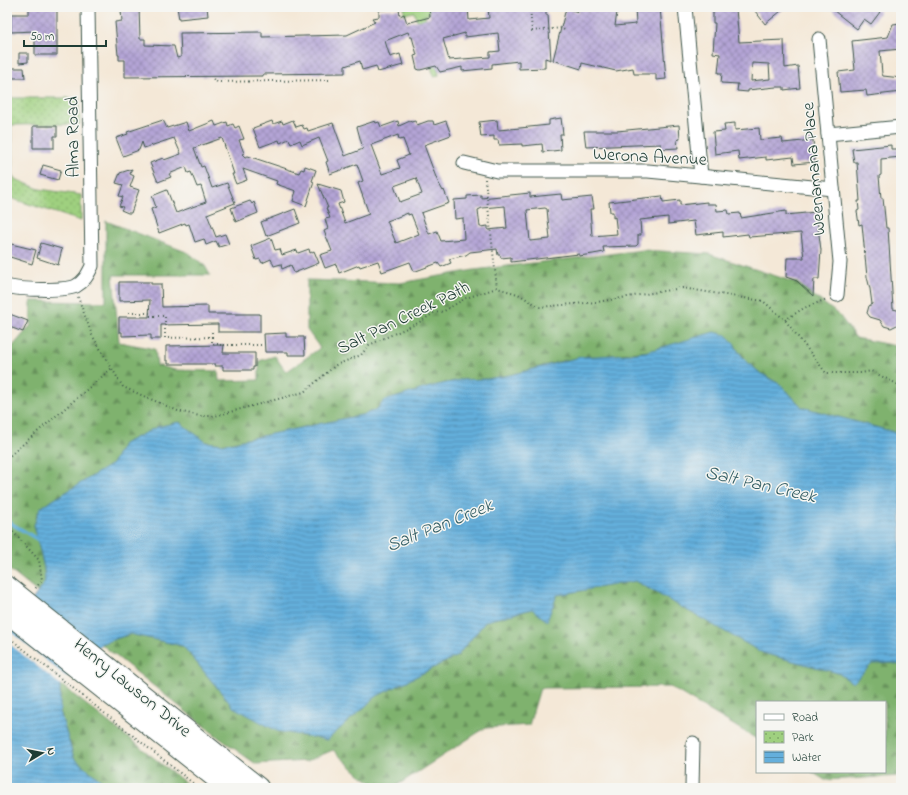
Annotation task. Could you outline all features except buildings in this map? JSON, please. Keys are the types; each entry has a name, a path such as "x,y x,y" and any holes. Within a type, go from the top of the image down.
{"main road":[{"name":"Henry Lawson Drive","path":"7,587 228,780"},
{"name":"Henry Lawson Drive","path":"7,612 228,780 258,788"}],"street":[{"name":"Alma Road","path":"74,287 87,277 92,266 88,7"},
{"path":"685,7 701,176"},
{"name":"Weenamana Place","path":"819,39 840,272 837,295"},
{"path":"828,134 901,127"},
{"name":"Werona Avenue","path":"464,163 497,171 632,171 833,189"},
{"path":"7,286 30,290 74,287"},
{"path":"692,788 693,743"}],"path":[{"path":"530,7 532,31 562,28 565,31"},
{"path":"213,79 217,82 330,80"},
{"path":"484,168 497,288"},
{"name":"Salt Pan Creek Path","path":"74,287 92,335 124,388 144,398 166,405 178,411 200,416 214,416 304,392 336,365 361,355 369,345 418,323 434,313 444,311 466,298 497,288 518,294 540,307 597,302 682,288 763,301 785,320 826,373 861,374 871,371 901,386"},
{"path":"785,320 804,308 837,295"},
{"path":"129,314 150,313 150,316 165,316 165,338 212,337"},
{"path":"212,332 212,344 261,345"},
{"path":"7,458 112,368"},
{"path":"7,517 13,532 40,560 42,580 32,593"},
{"path":"7,636 199,788"}],"green space":[{"path":"404,7 429,7 429,14 425,16 439,75 434,77 418,20 414,12 404,14"},
{"path":"7,98 79,98 80,124 11,125 13,178 39,189 81,195 81,221 7,197"},
{"path":"106,221 189,253 205,266 210,275 113,275 119,342 155,349 157,365 175,370 218,371 219,381 259,380 259,361 275,356 286,372 320,348 307,330 307,280 400,283 474,270 643,250 709,254 797,283 839,315 856,338 901,347 901,434 802,407 781,385 759,372 747,362 738,351 734,343 707,334 691,340 649,351 565,360 510,375 487,379 460,380 433,386 384,401 377,409 366,414 223,444 206,442 179,422 157,427 123,444 112,464 40,508 34,525 44,568 45,582 37,592 7,568 7,353 31,325 31,301 106,302"},
{"path":"635,581 763,653 838,673 853,683 871,664 892,663 901,665 901,776 825,780 814,773 886,773 886,701 756,701 756,738 670,687 540,688 529,725 485,728 393,788 381,788 359,774 333,750 307,761 256,764 218,737 101,644 130,634 183,646 233,707 327,740 377,696 457,656 486,621 532,609 557,595"},
{"path":"60,684 192,788 110,788 74,758 60,712"}],"water":[{"name":"Salt Pan Creek","path":"714,332 726,335 734,343 738,351 747,362 759,372 781,385 802,407 901,434 901,665 892,663 872,664 853,683 838,673 763,653 635,581 557,595 547,621 532,609 486,621 457,656 377,696 327,740 277,731 233,707 183,646 130,634 101,644 60,684 60,712 74,758 110,788 7,788 7,631 22,614 45,582 44,568 34,525 40,508 112,464 123,444 157,427 179,422 206,442 224,444 366,414 377,409 384,401 433,386 460,380 487,379 510,375 580,357 631,354 649,351"}],"pier":[{"path":"7,629 69,679 62,686 7,642"}],"waterway":[{"path":"7,521 37,539"}]}
